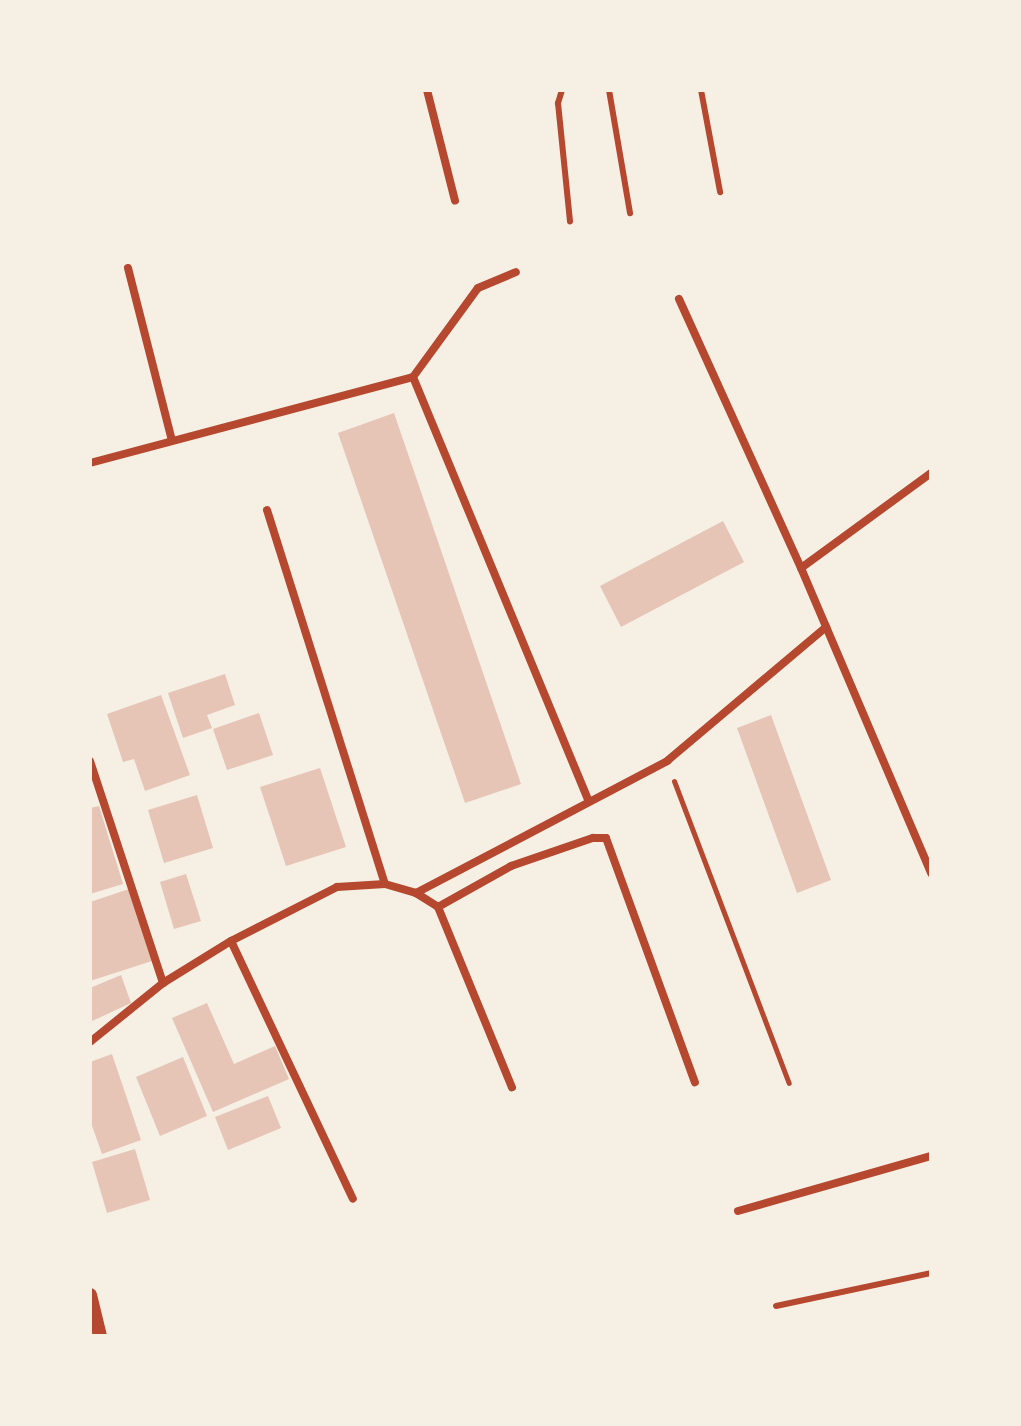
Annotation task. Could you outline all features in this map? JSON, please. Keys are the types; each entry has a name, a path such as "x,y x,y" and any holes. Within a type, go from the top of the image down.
{"street":[{"path":"427,90 455,201"},
{"path":"128,268 172,440"},
{"path":"90,463 413,377 478,288 516,272"},
{"path":"679,299 801,568 931,873"},
{"path":"413,377 588,800"},
{"path":"801,568 931,473"},
{"path":"267,510 385,884"},
{"path":"416,893 667,761 826,627"},
{"path":"90,761 163,983"},
{"path":"438,907 511,866 593,838 606,838 695,1082"},
{"path":"90,1042 163,983 231,941 337,887 385,884 416,893 438,907 512,1087"},
{"path":"231,941 353,1199"},
{"path":"738,1211 931,1156"},
{"path":"90,1295 100,1336"}],"lane":[{"path":"562,90 558,103 570,221"},
{"path":"609,90 630,213"},
{"path":"701,90 720,192"},
{"path":"776,1306 931,1273"}],"path":[{"path":"667,761 789,1083"}],"building":[{"path":"394,413 521,784 465,803 338,433"},
{"path":"723,521 744,562 621,627 600,586"},
{"path":"225,674 235,705 207,715 212,728 183,738 168,693"},
{"path":"161,695 190,775 145,791 134,759 123,762 107,714"},
{"path":"259,713 273,755 227,770 213,729"},
{"path":"771,715 831,880 797,893 737,728"},
{"path":"320,768 346,847 286,866 260,787"},
{"path":"197,795 213,848 164,863 148,810"},
{"path":"99,806 123,884 90,894 90,808"},
{"path":"186,874 201,921 174,929 160,882"},
{"path":"129,889 152,961 90,981 90,902"},
{"path":"121,975 131,1003 90,1022 90,988"},
{"path":"207,1003 234,1064 275,1046 289,1079 213,1112 172,1018"},
{"path":"112,1054 141,1140 102,1154 90,1120 90,1062"},
{"path":"183,1057 207,1116 160,1136 136,1077"},
{"path":"268,1096 281,1128 228,1150 215,1117"},
{"path":"135,1149 150,1200 107,1213 92,1162"}]}
